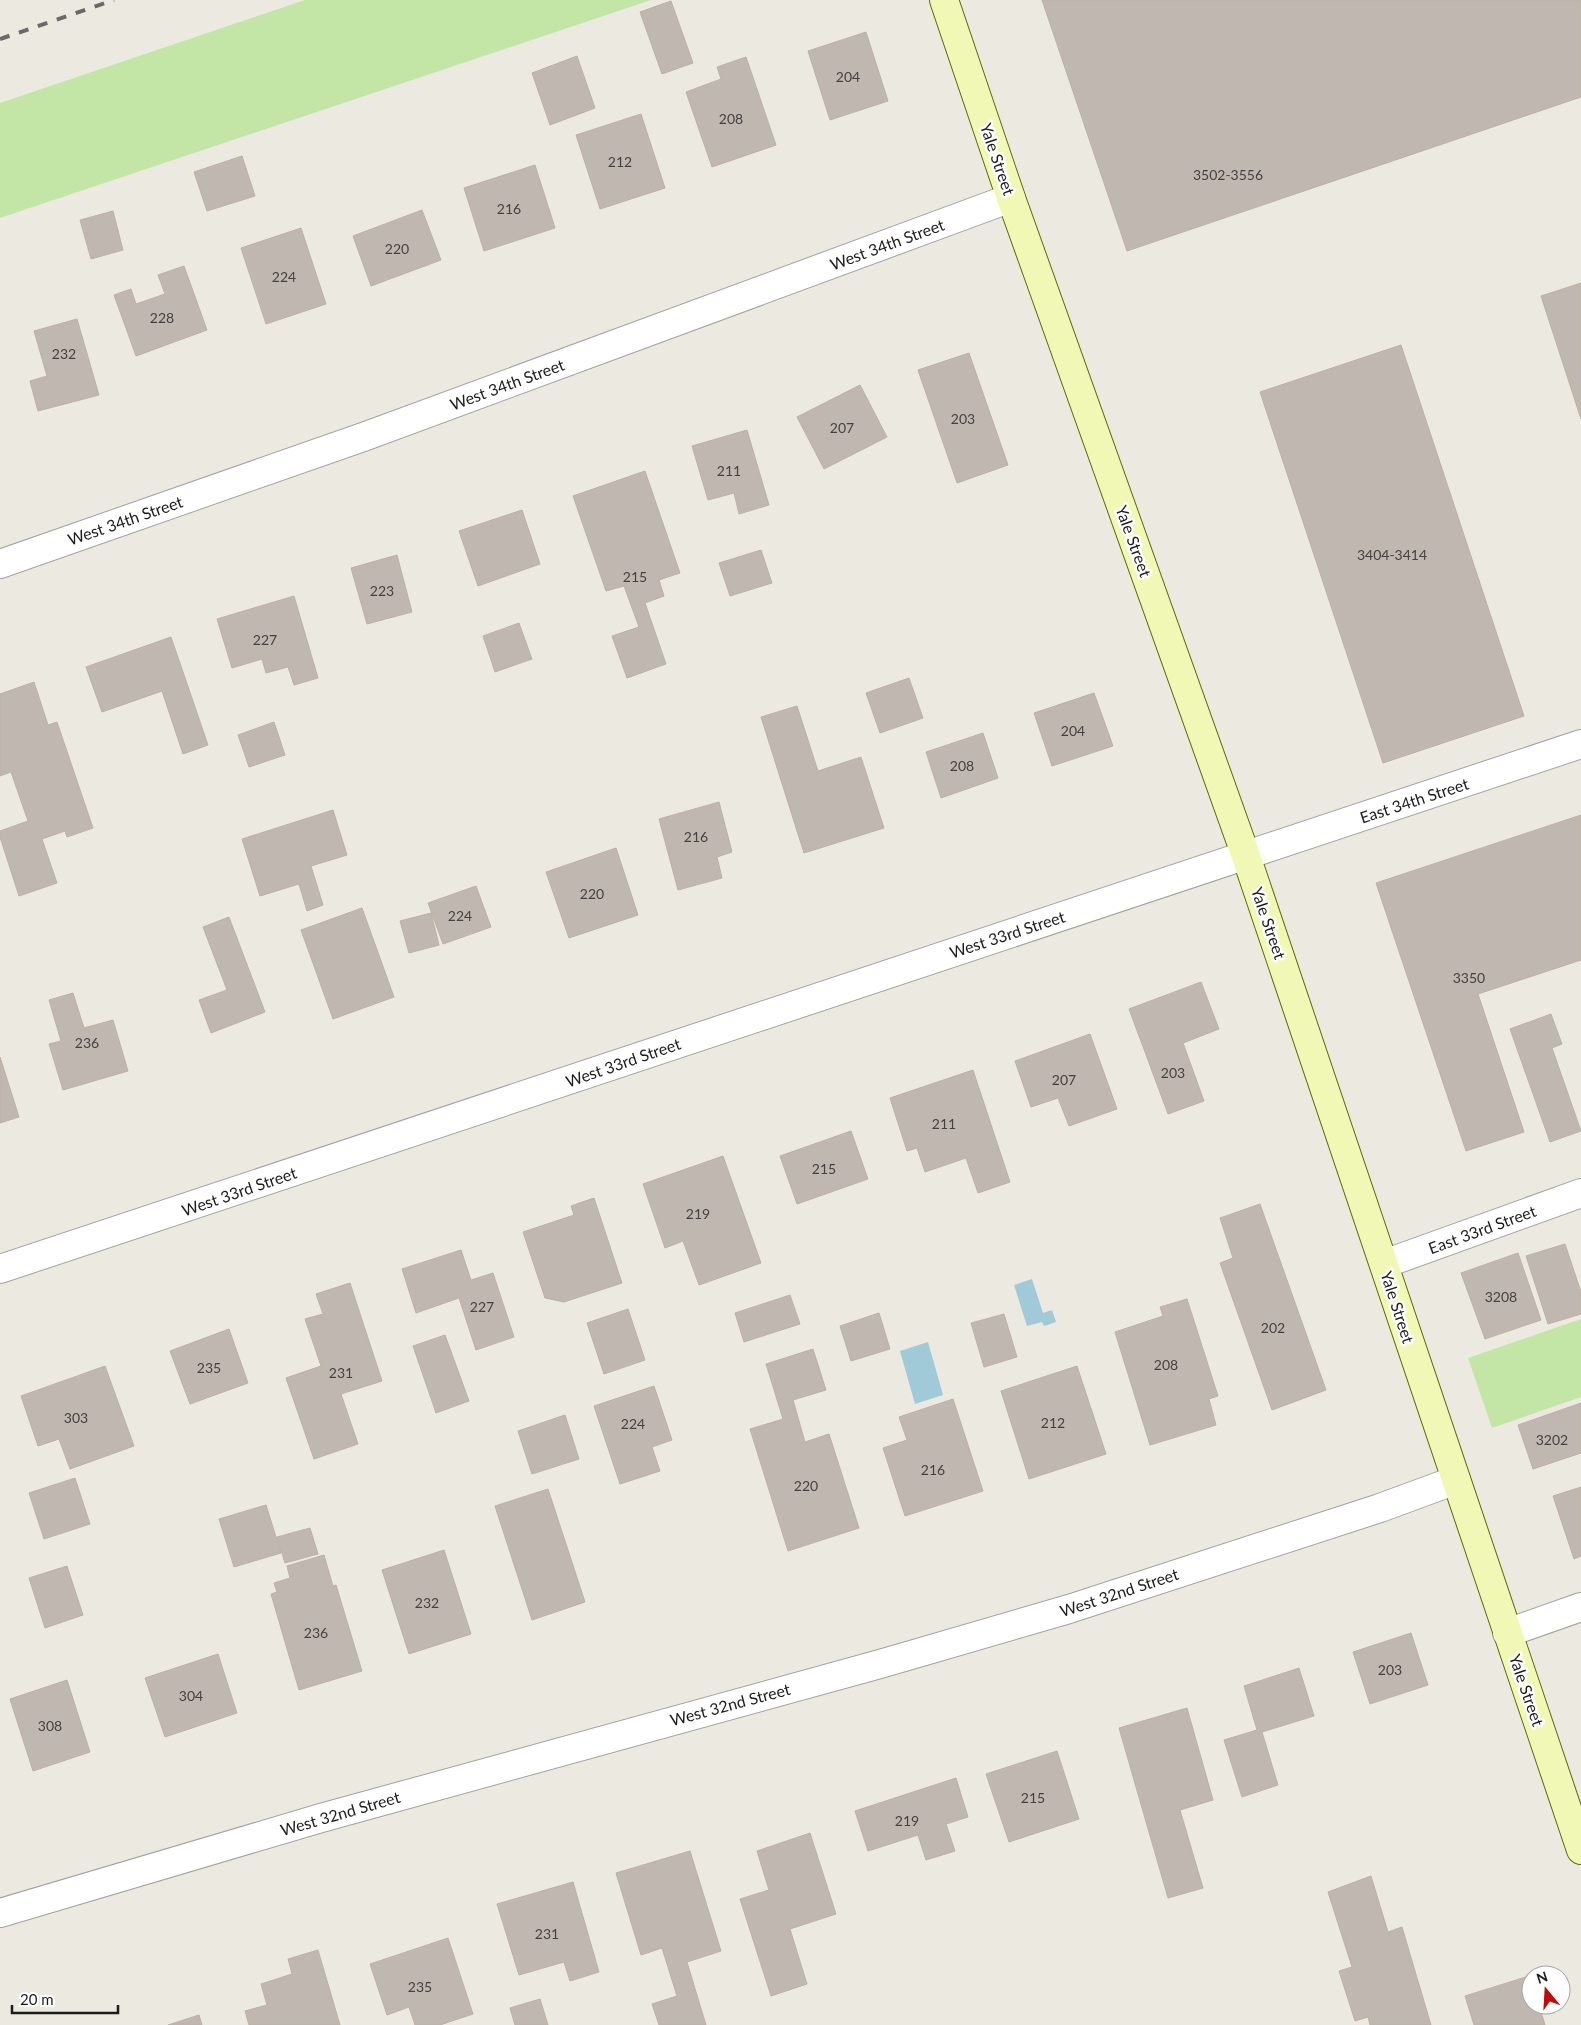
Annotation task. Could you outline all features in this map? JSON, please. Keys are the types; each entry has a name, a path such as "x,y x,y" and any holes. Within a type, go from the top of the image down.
{"main road":[{"name":"Yale Street","path":"944,0 1011,198 1246,856 1581,1850"}],"street":[{"name":"West 34th Street","path":"0,564 375,432 1011,198"},
{"name":"East 34th Street","path":"1246,856 1581,744"},
{"name":"West 33rd Street","path":"0,1269 87,1242 1246,856"},
{"name":"East 33rd Street","path":"1384,1264 1581,1193"},
{"name":"West 32nd Street","path":"0,1913 321,1818 880,1664 1069,1609 1380,1508 1456,1480"},
{"path":"1507,1633 1581,1607"}],"green space":[{"path":"305,0 651,0 0,218 0,103"},
{"path":"1581,1319 1581,1397 1492,1428 1468,1358"}],"water":[{"path":"1032,1279 1043,1313 1052,1310 1056,1322 1044,1326 1042,1322 1027,1326 1014,1285"},
{"path":"928,1342 943,1395 915,1404 900,1351"}],"building":[{"path":"1042,0 1581,0 1581,97 1127,251"},
{"path":"671,1 693,63 662,74 640,12"},
{"path":"866,32 888,101 830,120 808,51"},
{"path":"577,56 595,108 550,125 532,73"},
{"path":"746,57 776,145 712,167 686,92 721,79 717,67"},
{"path":"641,114 665,188 600,209 576,135"},
{"path":"242,156 255,196 207,211 194,172"},
{"path":"535,165 555,228 484,251 464,188"},
{"path":"422,210 441,260 371,286 353,236"},
{"path":"113,211 123,250 91,259 80,220"},
{"path":"301,228 326,304 266,324 241,248"},
{"path":"184,266 207,330 136,356 114,295 131,289 136,304 165,294 158,275"},
{"path":"1581,283 1581,419 1541,296"},
{"path":"77,319 99,395 38,411 30,381 47,376 34,331"},
{"path":"1401,345 1524,716 1383,763 1260,392"},
{"path":"969,353 1008,465 957,483 918,370"},
{"path":"860,385 887,437 824,469 797,417"},
{"path":"747,430 769,505 739,514 734,493 708,500 692,446"},
{"path":"645,471 680,573 659,580 664,596 645,603 666,664 627,678 612,636 639,627 624,586 606,591 573,496"},
{"path":"522,510 540,564 478,586 459,531"},
{"path":"761,550 772,583 730,596 719,563"},
{"path":"397,555 412,612 367,624 351,568"},
{"path":"294,596 318,678 294,685 288,667 266,673 262,659 232,668 217,619"},
{"path":"519,623 532,659 495,672 483,636"},
{"path":"171,637 208,745 183,754 162,691 102,712 86,667"},
{"path":"909,678 923,718 880,733 866,693"},
{"path":"34,682 48,725 57,722 93,828 67,837 65,831 42,839 57,883 19,896 0,837 0,831 28,821 11,772 0,776 0,694"},
{"path":"1094,693 1113,746 1052,766 1034,713"},
{"path":"797,706 818,771 861,757 884,828 804,853 761,717"},
{"path":"274,722 285,755 249,767 238,735"},
{"path":"983,733 998,778 941,798 926,752"},
{"path":"719,802 732,852 717,857 722,878 678,890 659,819"},
{"path":"333,810 347,855 311,866 323,905 307,911 299,884 260,896 242,839"},
{"path":"1581,815 1581,960 1478,994 1524,1132 1466,1151 1376,883"},
{"path":"616,848 638,915 569,938 546,872"},
{"path":"476,886 491,927 443,944 428,903"},
{"path":"362,908 394,997 333,1019 301,930"},
{"path":"431,913 439,945 409,953 400,921"},
{"path":"229,917 265,1012 211,1033 199,1000 227,990 203,927"},
{"path":"1201,982 1219,1029 1183,1043 1204,1101 1168,1114 1129,1009"},
{"path":"73,993 84,1028 113,1020 128,1071 63,1090 49,1044 61,1041 49,1000"},
{"path":"1551,1014 1562,1044 1552,1048 1581,1131 1550,1142 1510,1029"},
{"path":"1090,1034 1117,1109 1069,1126 1058,1098 1031,1107 1015,1061"},
{"path":"0,1057 19,1117 0,1123"},
{"path":"973,1070 1010,1182 978,1193 966,1158 925,1172 917,1148 907,1151 890,1098"},
{"path":"851,1131 868,1179 797,1204 780,1156"},
{"path":"723,1156 761,1263 699,1285 683,1241 665,1248 643,1184"},
{"path":"594,1198 622,1283 564,1302 545,1298 523,1232 574,1215 571,1206"},
{"path":"1260,1204 1326,1390 1272,1410 1220,1263 1233,1258 1220,1218"},
{"path":"1565,1244 1581,1292 1581,1314 1548,1324 1526,1256"},
{"path":"461,1250 471,1280 493,1273 514,1337 476,1350 459,1298 416,1313 402,1269"},
{"path":"1518,1253 1541,1320 1485,1339 1461,1273"},
{"path":"350,1283 382,1381 341,1394 358,1444 314,1459 286,1378 321,1366 305,1319 323,1314 316,1294"},
{"path":"790,1295 800,1324 744,1342 735,1313"},
{"path":"1187,1299 1218,1396 1209,1399 1216,1425 1150,1445 1115,1332 1163,1316 1160,1307"},
{"path":"628,1309 645,1360 604,1374 587,1323"},
{"path":"879,1313 890,1349 851,1361 840,1326"},
{"path":"1004,1314 1017,1357 984,1367 971,1323"},
{"path":"229,1329 248,1383 190,1404 170,1351"},
{"path":"445,1335 469,1401 436,1413 413,1346"},
{"path":"813,1349 826,1390 793,1400 805,1442 829,1434 859,1528 788,1551 750,1429 783,1419 766,1364"},
{"path":"105,1366 134,1446 70,1469 59,1439 38,1446 21,1396"},
{"path":"1077,1366 1106,1454 1029,1479 1001,1391"},
{"path":"654,1386 672,1440 652,1447 660,1471 620,1484 594,1406"},
{"path":"953,1399 983,1491 905,1516 883,1448 907,1440 899,1417"},
{"path":"1581,1403 1581,1453 1533,1469 1518,1425"},
{"path":"565,1415 579,1459 532,1474 518,1431"},
{"path":"75,1478 90,1524 44,1539 29,1493"},
{"path":"1581,1487 1581,1556 1574,1559 1553,1496"},
{"path":"548,1489 585,1602 532,1620 495,1506"},
{"path":"266,1505 281,1553 234,1567 219,1519"},
{"path":"310,1528 318,1554 285,1563 277,1537"},
{"path":"444,1550 471,1634 409,1654 382,1570"},
{"path":"324,1555 333,1586 336,1585 362,1671 299,1690 271,1594 277,1592 274,1583 290,1578 287,1566"},
{"path":"67,1566 83,1615 45,1628 29,1578"},
{"path":"1411,1633 1428,1685 1370,1704 1353,1652"},
{"path":"218,1654 237,1713 165,1737 145,1678"},
{"path":"1299,1668 1314,1716 1262,1732 1278,1785 1242,1797 1224,1740 1257,1730 1244,1686"},
{"path":"67,1680 90,1752 33,1771 10,1699"},
{"path":"1187,1708 1213,1800 1180,1810 1203,1888 1168,1898 1119,1728"},
{"path":"1057,1751 1079,1819 1009,1842 986,1774"},
{"path":"956,1778 968,1817 946,1824 955,1851 926,1860 918,1835 868,1851 855,1811"},
{"path":"810,1833 836,1914 790,1929 807,1984 771,1996 740,1899 769,1890 757,1851"},
{"path":"690,1851 721,1951 687,1962 706,2025 659,2025 652,2004 677,1996 662,1948 641,1955 616,1873"},
{"path":"1371,1876 1388,1932 1402,1927 1431,2025 1370,2025 1368,2017 1355,2021 1339,1971 1352,1967 1328,1892"},
{"path":"573,1882 599,1972 570,1981 564,1962 519,1975 497,1904"},
{"path":"448,1938 473,2014 440,2025 415,2025 409,2007 387,2015 370,1964"},
{"path":"318,1950 340,2025 249,2025 245,2011 267,2005 261,1984 292,1974 288,1959"},
{"path":"1521,1978 1521,2015 1542,2015 1545,2025 1474,2025 1465,1996"},
{"path":"540,1999 548,2025 515,2025 510,2008"},
{"path":"199,2015 202,2025 168,2025"}],"railway":[{"path":"0,39 114,0"}]}
